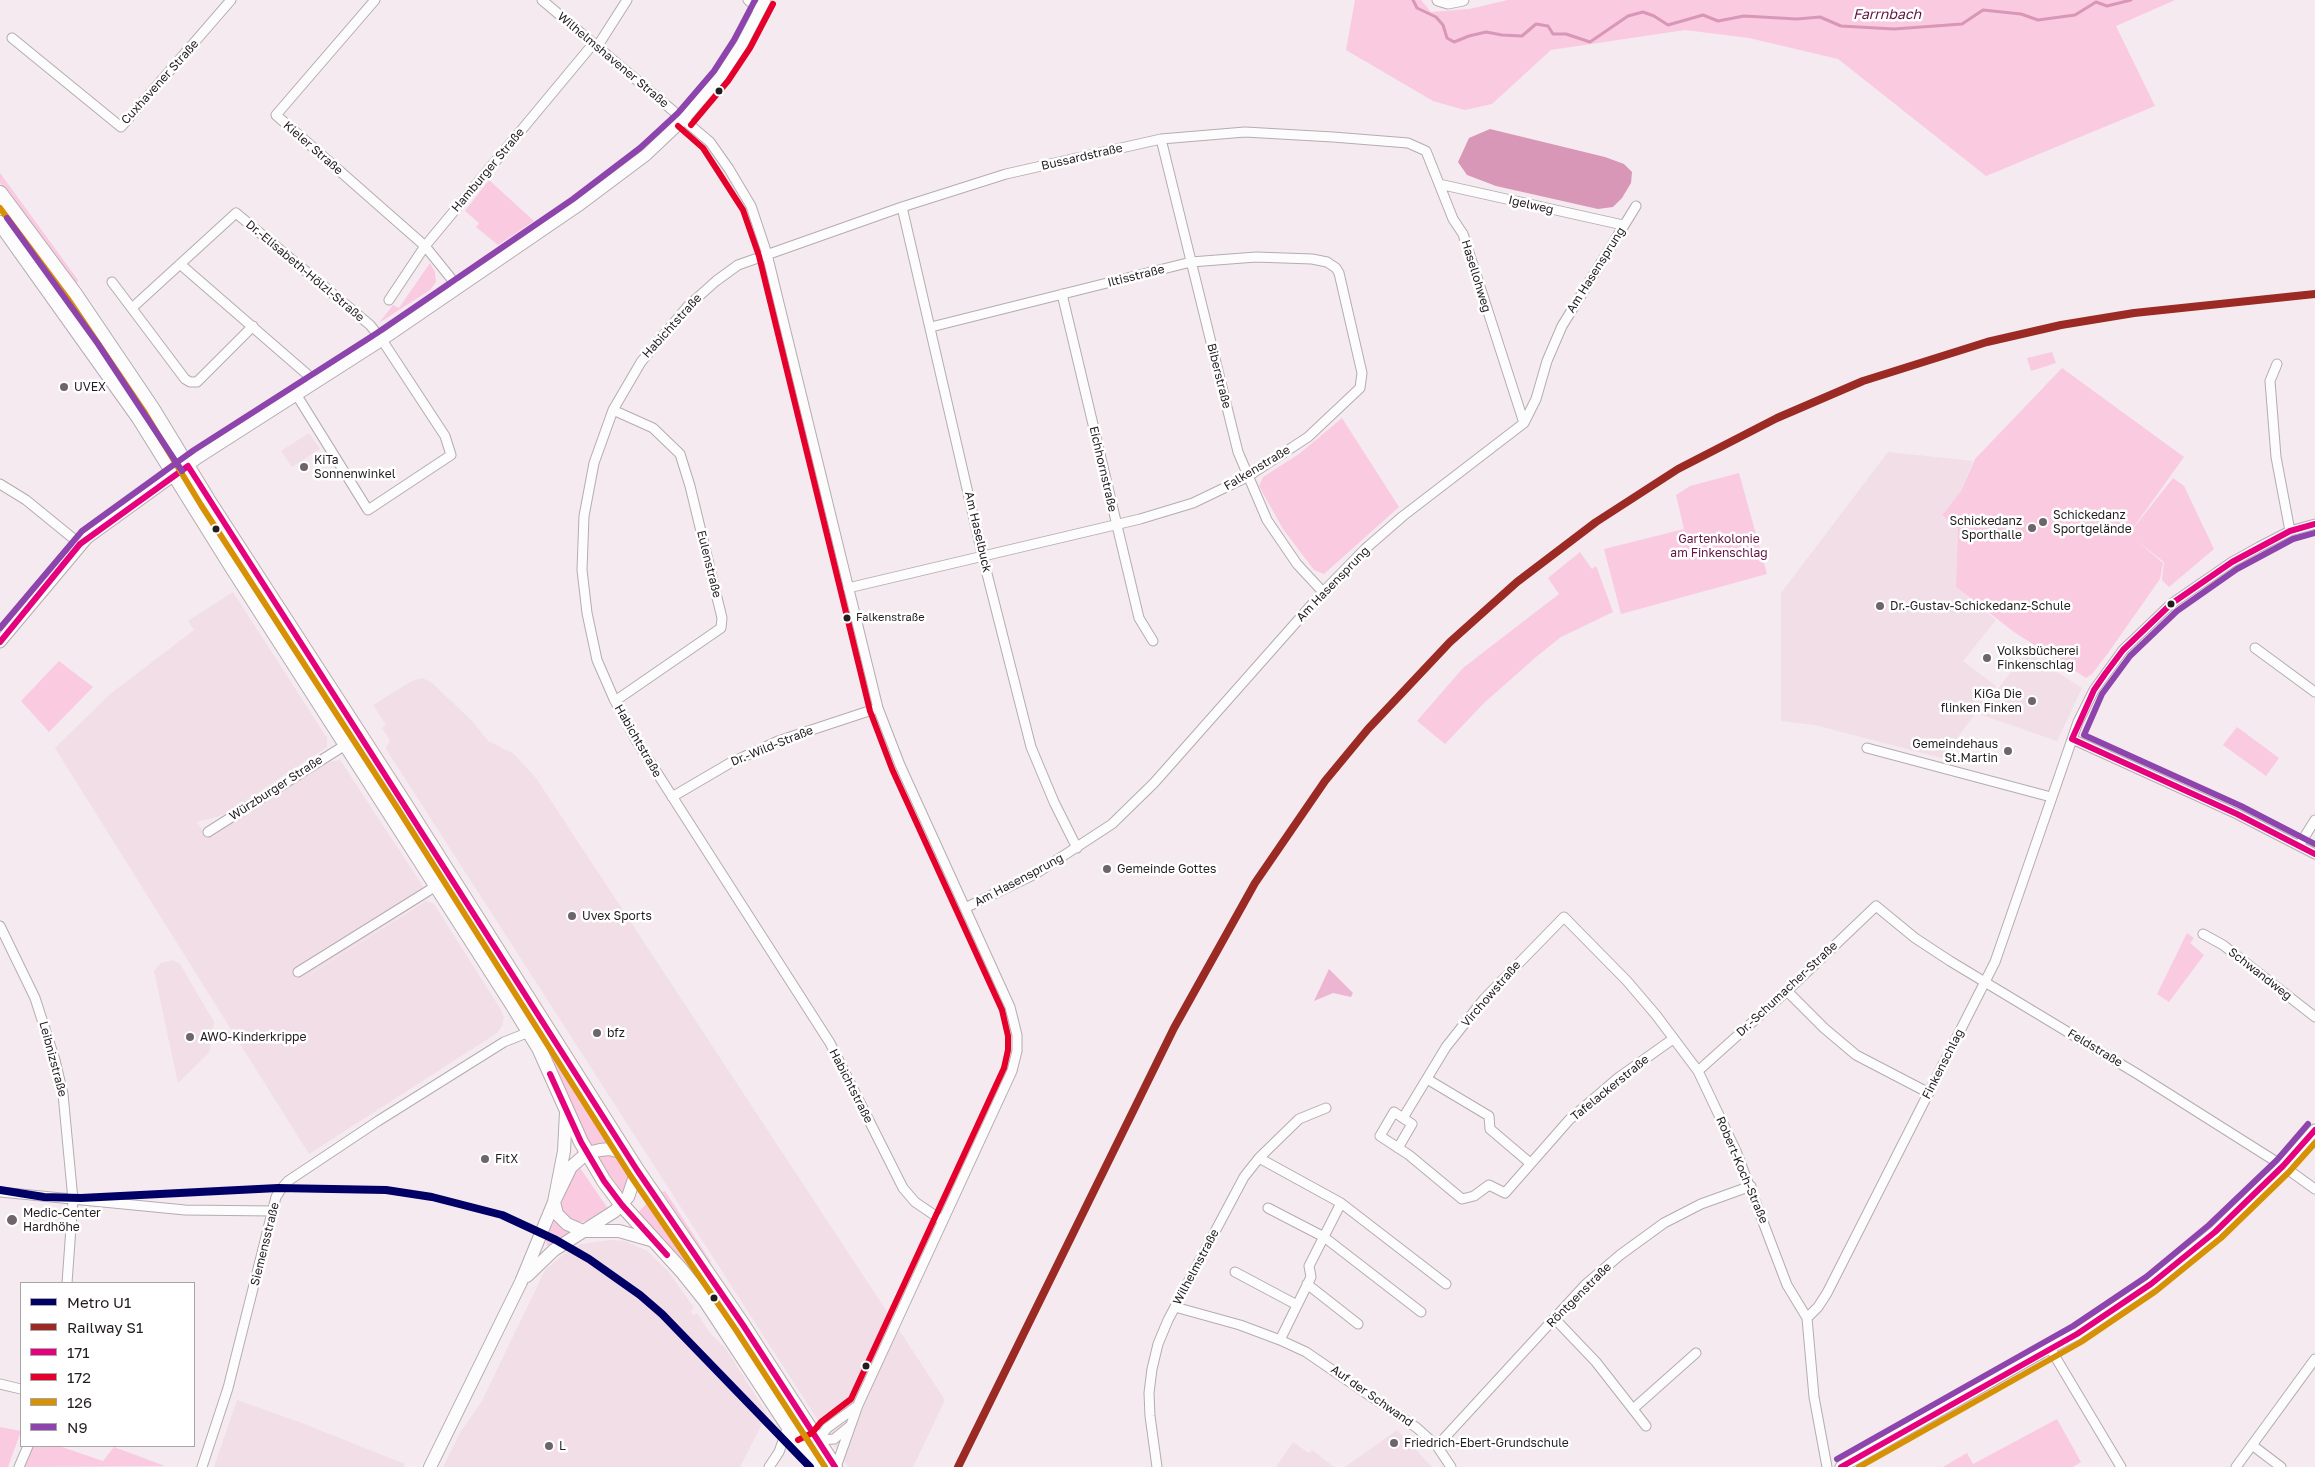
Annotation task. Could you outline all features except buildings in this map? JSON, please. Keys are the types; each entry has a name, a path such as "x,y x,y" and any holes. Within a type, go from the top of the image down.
{"main road":[{"path":"0,193 96,324 152,408 637,1170 743,1325 836,1467"},
{"path":"0,223 80,332 139,418 344,744 529,1032 539,1048 566,1112 587,1153 622,1205 682,1270 706,1301 815,1467"},
{"path":"566,1112 564,1152 554,1202 557,1214 562,1220 582,1231 619,1230 654,1241"},
{"path":"430,1467 521,1282 554,1202 571,1167 587,1153 610,1149 627,1154"},
{"path":"521,1282 554,1250 582,1231 611,1216 622,1205 631,1191 637,1170"}],"street":[{"name":"Cuxhavener Straße","path":"12,38 121,127 231,0"},
{"name":"Kieler Straße","path":"375,0 276,115 425,246 458,287"},
{"name":"Wilhelmshavener Straße","path":"542,0 710,142 733,175 751,206 767,254 878,708 900,765 1010,1007 1017,1035 1017,1051 1012,1071 992,1118 858,1405 836,1467"},
{"name":"Hamburger Straße","path":"389,300 425,246 595,45 627,0"},
{"path":"0,642 80,544 188,466 296,394 382,340 608,184 646,155 684,119 721,76 742,44 762,5 748,0"},
{"path":"1438,0 1448,3 1463,0"},
{"name":"Bussardstraße","path":"767,254 902,207 1006,174 1162,138 1244,132 1408,143"},
{"name":"Biberstraße","path":"1162,138 1238,452 1247,477 1267,520 1297,564 1323,592"},
{"name":"Hasellohweg","path":"1408,143 1426,151 1453,218 1463,234 1485,298 1485,308 1524,423"},
{"name":"Igelweg","path":"1439,184 1623,225"},
{"name":"Am Hasensprung","path":"965,908 1037,873 1112,824 1154,783 1323,592 1365,549 1404,516 1524,423 1536,399 1547,362 1562,326 1636,206"},
{"name":"Am Haselbuck","path":"902,207 983,558 1031,746 1054,802 1077,848"},
{"name":"Dr.-Elisabeth-Hölzl-Straße","path":"180,264 236,214 370,326 382,340"},
{"name":"Habichtstraße","path":"767,254 738,265 716,281 688,306 641,362 613,410 594,463 584,516 582,570 587,614 597,660 615,701 636,740 830,1043 903,1188 915,1202 943,1221"},
{"name":"Iltisstraße","path":"931,326 1191,262 1256,256 1312,259 1327,262 1336,268 1339,273"},
{"path":"132,308 180,264 316,382"},
{"name":"Falkenstraße","path":"848,588 983,558 1193,503 1247,477 1308,437 1360,388 1362,373 1339,273"},
{"path":"112,282 185,379 190,382 197,382 253,326"},
{"name":"Eichhornstraße","path":"1062,294 1115,524 1139,618 1153,641"},
{"path":"296,394 368,510 451,455 445,436 382,340"},
{"path":"2277,364 2270,381 2276,457 2290,531"},
{"name":"Eulenstraße","path":"613,410 654,428 680,454 690,486 722,618 721,628 615,701"},
{"path":"0,484 26,500 80,544"},
{"name":"Finkenschlag","path":"1807,1318 1828,1293 1986,982 1995,962 2072,739 2094,690 2123,650 2171,604 2232,562 2290,531 2315,524"},
{"path":"2255,648 2315,692"},
{"name":"Dr.-Wild-Straße","path":"672,797 730,763 778,741 878,708"},
{"name":"Würzburger Straße","path":"208,832 344,744 361,735"},
{"path":"2072,739 2300,844 2315,854"},
{"path":"1867,748 2051,797"},
{"path":"2300,844 2315,820"},
{"path":"298,972 436,886"},
{"name":"Feldstraße","path":"1876,906 1915,938 1950,962 2139,1074 2283,1166 2315,1189"},
{"name":"Dr.-Schumacher-Straße","path":"1698,1071 1787,991 1876,906"},
{"name":"Robert-Koch-Straße","path":"1564,917 1627,981 1698,1071 1751,1186 1787,1285 1807,1318 1814,1397 1827,1467"},
{"name":"Virchowstraße","path":"1403,1118 1446,1047 1484,999 1564,917"},
{"name":"Leibnizstraße","path":"0,926 35,998 56,1060 65,1106 74,1200 67,1282"},
{"name":"Schwandweg","path":"2203,934 2223,945 2315,1017"},
{"path":"1787,991 1824,1028 1856,1055 1929,1093"},
{"path":"529,1032 544,1039 562,1052"},
{"name":"Siemensstraße","path":"202,1467 228,1388 254,1292 276,1198 288,1181 465,1066 504,1042 529,1032"},
{"name":"Tafelackerstraße","path":"1398,1148 1462,1199 1474,1196 1489,1185 1505,1193 1569,1120 1597,1095 1673,1039"},
{"path":"1427,1078 1489,1116 1490,1129 1530,1163"},
{"name":"Wilhelmstraße","path":"1157,1467 1150,1416 1152,1372 1158,1344 1175,1306 1244,1177 1259,1158 1299,1119 1326,1108"},
{"path":"1394,1112 1403,1118 1412,1124 1398,1148 1380,1136 1394,1112"},
{"path":"1842,1467 2103,1318 2173,1267 2215,1232 2283,1166 2315,1130"},
{"path":"1259,1158 1341,1203 1446,1284"},
{"name":"Röntgenstraße","path":"1437,1446 1585,1285 1620,1255 1664,1223 1701,1204 1751,1186"},
{"path":"0,1192 185,1210 273,1211"},
{"path":"1280,1340 1311,1277 1309,1266 1341,1203"},
{"path":"1268,1208 1324,1237 1421,1312"},
{"path":"1235,1272 1297,1305"},
{"path":"1307,1284 1358,1324"},
{"name":"Auf der Schwand","path":"1175,1306 1280,1340 1327,1365 1417,1428 1437,1446 1452,1467"},
{"path":"1554,1318 1596,1362 1646,1426"},
{"path":"2050,1348 2121,1467"},
{"path":"1633,1409 1696,1354"},
{"path":"2236,1467 2315,1360"},
{"path":"0,1384 20,1389"},
{"path":"818,1440 827,1428 858,1405"},
{"path":"769,1467 778,1452 788,1426"},
{"path":"802,1448 818,1440 834,1439 851,1426"},
{"path":"2252,1445 2281,1467"},
{"path":"19,1467 28,1447"}],"shaded area":[{"path":"1490,129 1605,157 1624,164 1632,172 1631,183 1622,198 1613,207 1598,209 1496,186 1467,175 1458,162 1469,138"},
{"path":"309,433 320,449 292,467 281,451"},
{"name":"Dr.-Gustav-Schickedanz-Schule","path":"1888,452 1973,461 1961,491 1942,515 1958,529 1956,587 1996,620 1963,661 1996,686 1942,758 1815,725 1781,721 1781,593"},
{"path":"233,592 327,738 327,747 223,815 197,822 207,837 330,762 340,760 430,897 313,972 308,978 314,972 426,901 434,904 501,1010 504,1018 502,1026 497,1033 309,1154 55,748 109,695 194,630 188,621"},
{"name":"KiGa Die flinken Finken","path":"2026,652 2082,688 2057,741 1979,714"},
{"path":"422,678 431,682 472,721 488,741 514,754 536,778 945,1400 913,1467 848,1467 386,749 390,740 382,728 386,725 373,705 412,681"},
{"name":"AWO-Kinderkrippe","path":"173,960 180,964 214,1022 209,1053 178,1083 154,971 161,963"},
{"path":"1329,969 1353,993 1351,997 1333,993 1314,1001"},
{"path":"610,1240 625,1241 647,1251 668,1271 694,1308 691,1310 692,1314 697,1313 710,1333 726,1349 767,1414 740,1467 443,1467 461,1431 482,1401 545,1270 569,1250 581,1244"},
{"path":"237,1400 299,1422 405,1464 403,1467 214,1467"},
{"name":"Friedrich-Ebert-Grundschule","path":"1397,1430 1432,1467 1345,1467"},
{"path":"1293,1442 1309,1453 1312,1450 1334,1467 1276,1467"}],"green space":[{"path":"1355,0 1421,0 1431,12 1469,9 1508,0 2175,0 2116,26 2155,106 1986,176 1838,59 1749,38 1685,30 1551,50 1492,104 1465,110 1433,101 1346,50"},
{"path":"0,173 78,280 77,284 0,183"},
{"path":"489,180 534,221 498,245 476,227 479,223 465,211"},
{"path":"430,263 435,272 436,282 430,290 379,323 393,305 399,308"},
{"path":"2052,352 2056,363 2031,371 2027,358"},
{"name":"Schickedanz Sportgelände","path":"2062,368 2184,457 2128,535 2173,478 2184,486 2214,549 2169,587 2162,580 2164,562 2137,541 2163,563 2160,579 2108,653 2092,674 2086,678 2014,632 1956,587 1958,529 1942,515 1961,491 1975,459"},
{"path":"1342,418 1399,507 1324,574 1314,570 1283,529 1259,486 1263,477 1299,454"},
{"name":"Gartenkolonie am Finkenschlag","path":"1739,473 1767,574 1621,614 1604,549 1684,529 1676,495 1690,486"},
{"path":"1580,552 1592,569 1596,566 1613,612 1561,637 1484,703 1445,744 1417,721 1463,668 1559,594 1548,578"},
{"path":"59,661 93,687 49,732 21,701"},
{"path":"2237,727 2279,758 2266,776 2223,745"},
{"path":"2187,933 2194,938 2190,943 2204,955 2169,1002 2157,994"},
{"path":"545,1046 549,1047 611,1144 590,1145"},
{"path":"606,1155 618,1158 626,1168 629,1180 623,1194 597,1156"},
{"path":"580,1168 609,1210 593,1219 578,1223 567,1220 561,1208 562,1197 574,1173"},
{"path":"665,1191 711,1262 709,1263 662,1192"},
{"path":"648,1202 684,1255 705,1280 778,1387 775,1389 638,1213"},
{"path":"555,1219 570,1232 547,1246 546,1239"},
{"path":"2057,1419 2081,1462 2073,1467 1943,1467 1967,1453 1973,1464"},
{"path":"0,1427 20,1431 8,1467 0,1467"},
{"path":"31,1447 62,1447 103,1461 114,1447 165,1466 22,1467"}],"waterway":[{"name":"Farrnbach","path":"1413,0 1417,8 1436,17 1443,25 1447,38 1454,42 1486,32 1522,36 1536,24 1548,26 1553,34 1566,34 1590,42 1628,16 1643,12 1654,16 1668,25 1703,15 1718,21 1744,16 1797,19 1820,17 1841,26 1894,29 1962,24 1983,10 2021,14 2038,20 2075,15 2096,2 2107,6 2131,0"}],"metro line":[{"name":"U1","path":"0,1190 44,1197 81,1198 278,1188 386,1190 432,1197 502,1215 556,1240 589,1259 640,1295 662,1314 810,1467"}],"rail line":[{"name":"S1","path":"958,1467 1174,1028 1255,883 1325,781 1368,729 1450,642 1517,582 1596,522 1678,469 1777,418 1863,381 1987,342 2061,325 2134,313 2315,294"}],"transit line":[{"name":"N9","path":"0,628 82,531 194,450 377,333 573,199 640,148 678,113 714,71 734,40 755,0"},
{"name":"172","path":"691,125 728,81 750,48 773,4"},
{"name":"172","path":"678,126 703,148 743,210 759,256 870,711 892,769 1002,1010 1008,1036 1008,1050 1004,1068 851,1399 821,1422 812,1433 798,1440"},
{"name":"126","path":"0,208 68,299 145,413 201,505 398,809 630,1175 736,1330 825,1467"},
{"name":"N9","path":"7,218 98,344 182,471"},
{"name":"171","path":"188,466 637,1170 743,1325 835,1467"},
{"name":"171","path":"0,642 80,544 188,466"},
{"name":"171","path":"2072,739 2094,690 2105,674 2123,650 2171,604 2232,562 2290,531 2315,524"},
{"name":"N9","path":"2315,533 2293,539 2237,569 2177,611 2130,656 2102,694 2084,735 2241,806 2315,844"},
{"name":"171","path":"2072,739 2237,814 2315,854"},
{"name":"171","path":"550,1074 581,1142 604,1181 622,1205 667,1255"},
{"name":"N9","path":"1837,1459 2073,1326 2146,1277 2209,1225 2277,1160 2308,1124"},
{"name":"171","path":"1841,1467 2077,1334 2151,1284 2215,1232 2283,1166 2315,1130"},
{"name":"126","path":"1859,1467 2081,1342 2156,1291 2221,1238 2289,1172 2315,1143"}],"place":[{"name":"UVEX","path":"64,387"},
{"name":"KiTa Sonnenwinkel","path":"304,467"},
{"name":"Schickedanz Sportgelände","path":"2043,522"},
{"name":"Schickedanz Sporthalle","path":"2032,528"},
{"name":"Dr.-Gustav-Schickedanz-Schule","path":"1880,606"},
{"name":"Falkenstraße","path":"847,618"},
{"name":"Volksbücherei Finkenschlag","path":"1987,658"},
{"name":"KiGa Die flinken Finken","path":"2032,701"},
{"name":"Gemeindehaus St.Martin","path":"2008,751"},
{"name":"Gemeinde Gottes","path":"1107,869"},
{"name":"Uvex Sports","path":"572,916"},
{"name":"bfz","path":"597,1033"},
{"name":"AWO-Kinderkrippe","path":"190,1037"},
{"name":"FitX","path":"485,1159"},
{"name":"Medic-Center Hardhöhe","path":"12,1220"},
{"name":"Friedrich-Ebert-Grundschule","path":"1394,1443"},
{"name":"L","path":"549,1446"}]}
